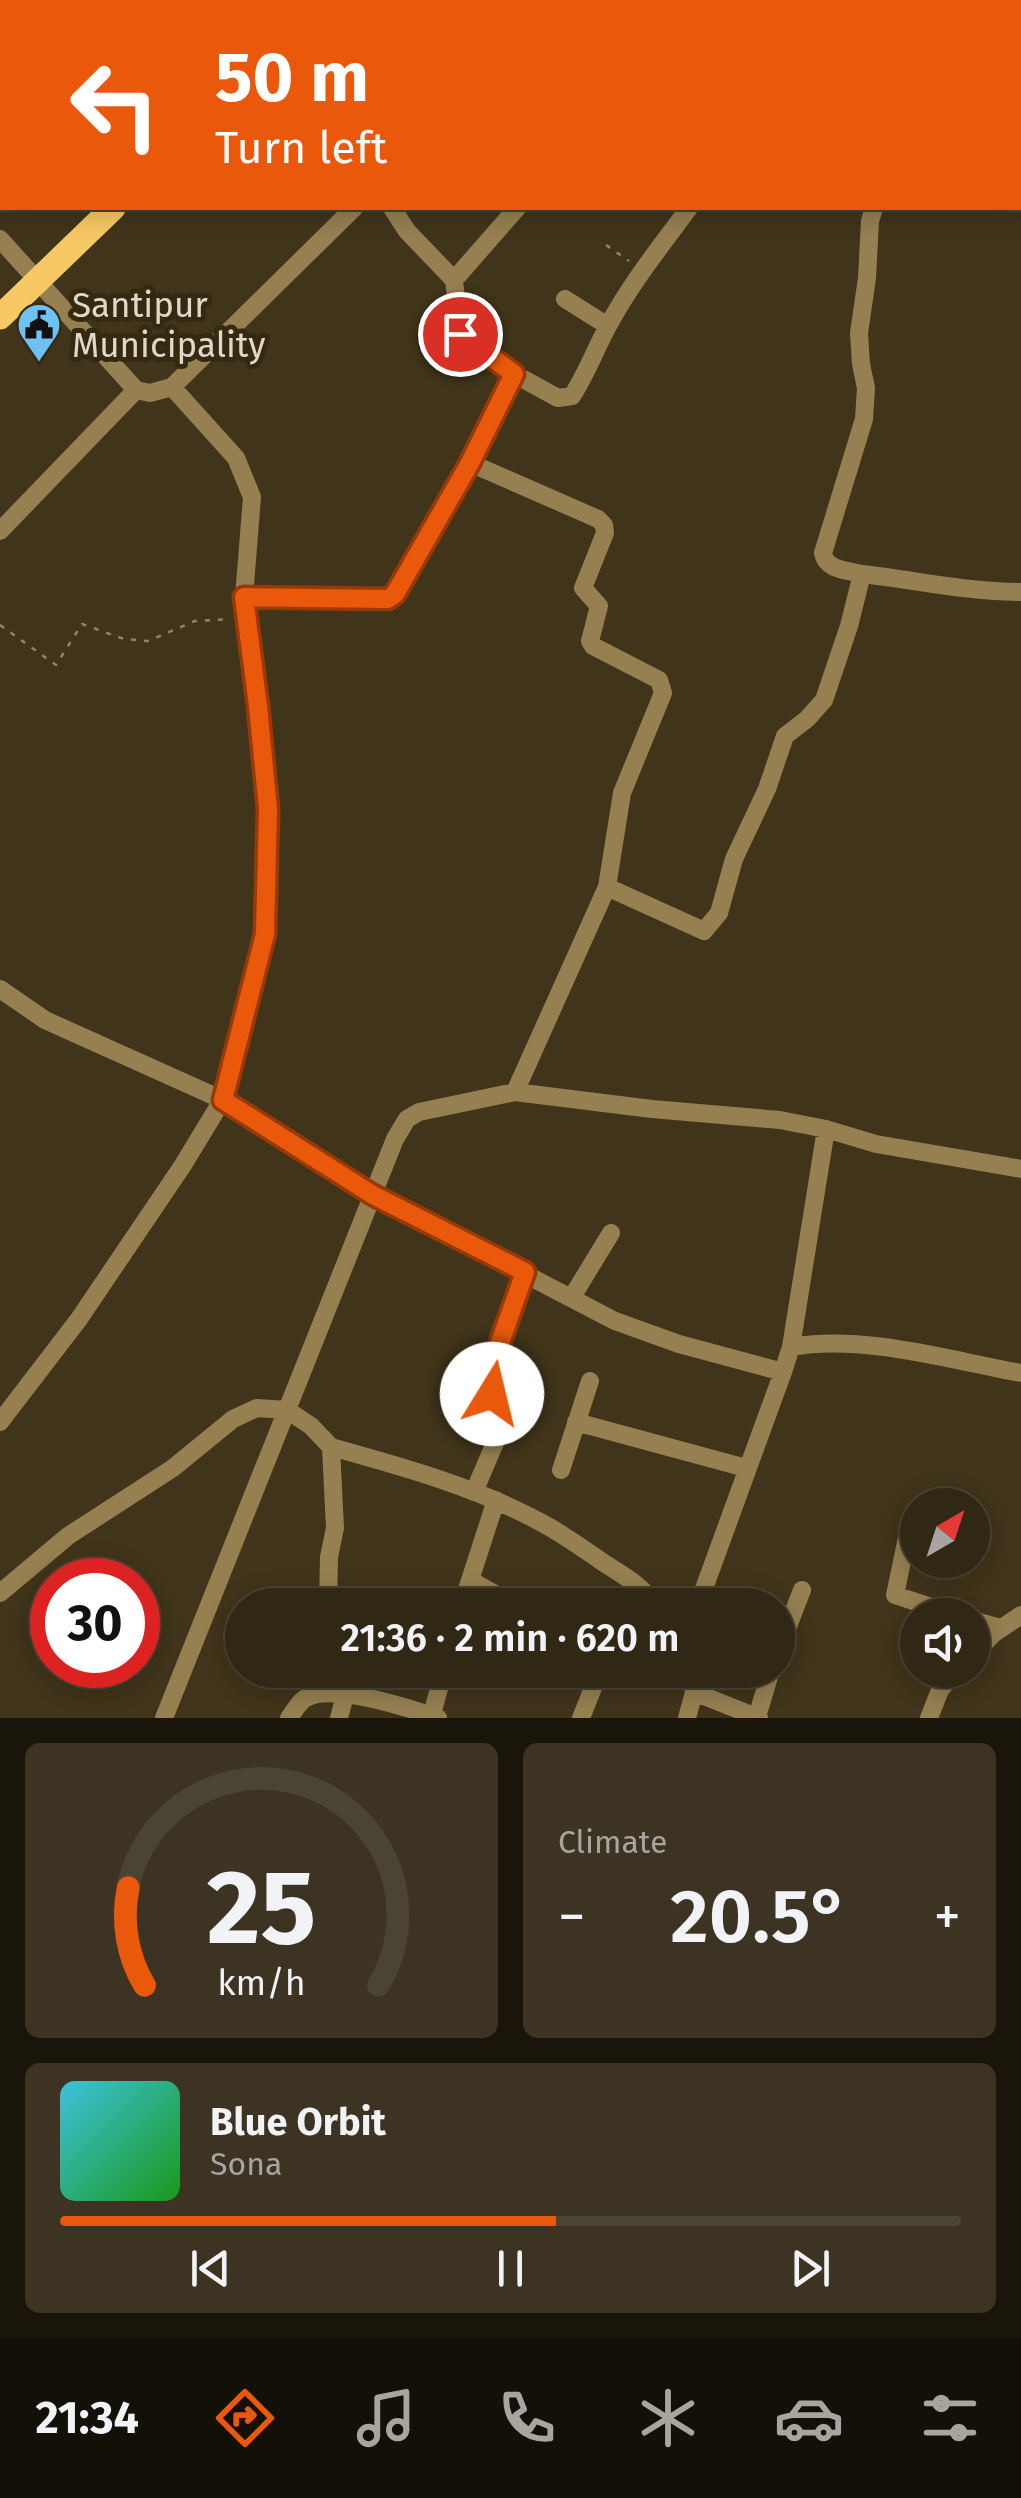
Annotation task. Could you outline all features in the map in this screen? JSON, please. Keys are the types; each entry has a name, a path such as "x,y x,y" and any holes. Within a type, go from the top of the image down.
{"main road":[{"path":"0,317 110,210"}],"street":[{"path":"0,239 136,390 150,394 172,387 352,210"},
{"path":"393,210 407,231 454,280 460,334 514,374 565,400 591,368 608,326 643,270 688,210"},
{"path":"454,280 516,210"},
{"path":"873,210 858,347 866,388 864,419 823,552 824,561 832,567 862,574 985,592 1021,592"},
{"path":"565,299 608,326"},
{"path":"244,597 388,599 400,588 470,463 514,374"},
{"path":"0,1422 79,1319 223,1100 265,934 268,809 244,618 243,570 252,497 236,458 172,387"},
{"path":"0,531 136,390"},
{"path":"470,463 604,525 605,534 583,588 599,606 590,640 594,646 659,680 663,694 622,793 607,887 516,1092"},
{"path":"607,887 704,930 719,914 734,859 766,790 784,736 824,700 862,574"},
{"path":"0,989 45,1020 223,1100 373,1195 615,1320 679,1344 783,1372"},
{"path":"164,1718 395,1139 407,1119 419,1112 516,1092 780,1120 876,1144 1021,1169"},
{"path":"704,1588 791,1347 826,1129"},
{"path":"572,1297 611,1232"},
{"path":"474,1492 502,1424 501,1410 490,1388 501,1340 525,1272"},
{"path":"791,1347 840,1342 1021,1373"},
{"path":"561,1470 590,1380"},
{"path":"0,1593 68,1536 173,1468 234,1419 257,1408 287,1410 311,1426 331,1447 422,1473 496,1500 544,1524 638,1588"},
{"path":"576,1422 746,1468"},
{"path":"328,1588 335,1528 331,1447"},
{"path":"467,1588 496,1500"},
{"path":"900,1574 896,1595 905,1598"},
{"path":"470,1580 484,1588"},
{"path":"795,1608 802,1590"},
{"path":"990,1638 1021,1615"},
{"path":"990,1625 1000,1628"},
{"path":"335,1688 339,1718"},
{"path":"289,1718 307,1698 337,1694 434,1717 440,1688"},
{"path":"581,1718 593,1688"},
{"path":"688,1718 693,1688"},
{"path":"694,1692 758,1717 767,1688"},
{"path":"929,1718 942,1688"}],"path":[{"path":"606,245 643,270"},
{"path":"0,625 56,666 82,624 124,639 148,641 195,621 244,618"}],"place":[{"name":"Santipur Municipality","path":"39,363"}],"route":[{"path":"460,334 514,374 470,463 400,588 388,599 244,597 268,809 265,934 223,1100 373,1195 525,1272 501,1340 492,1394"}]}
